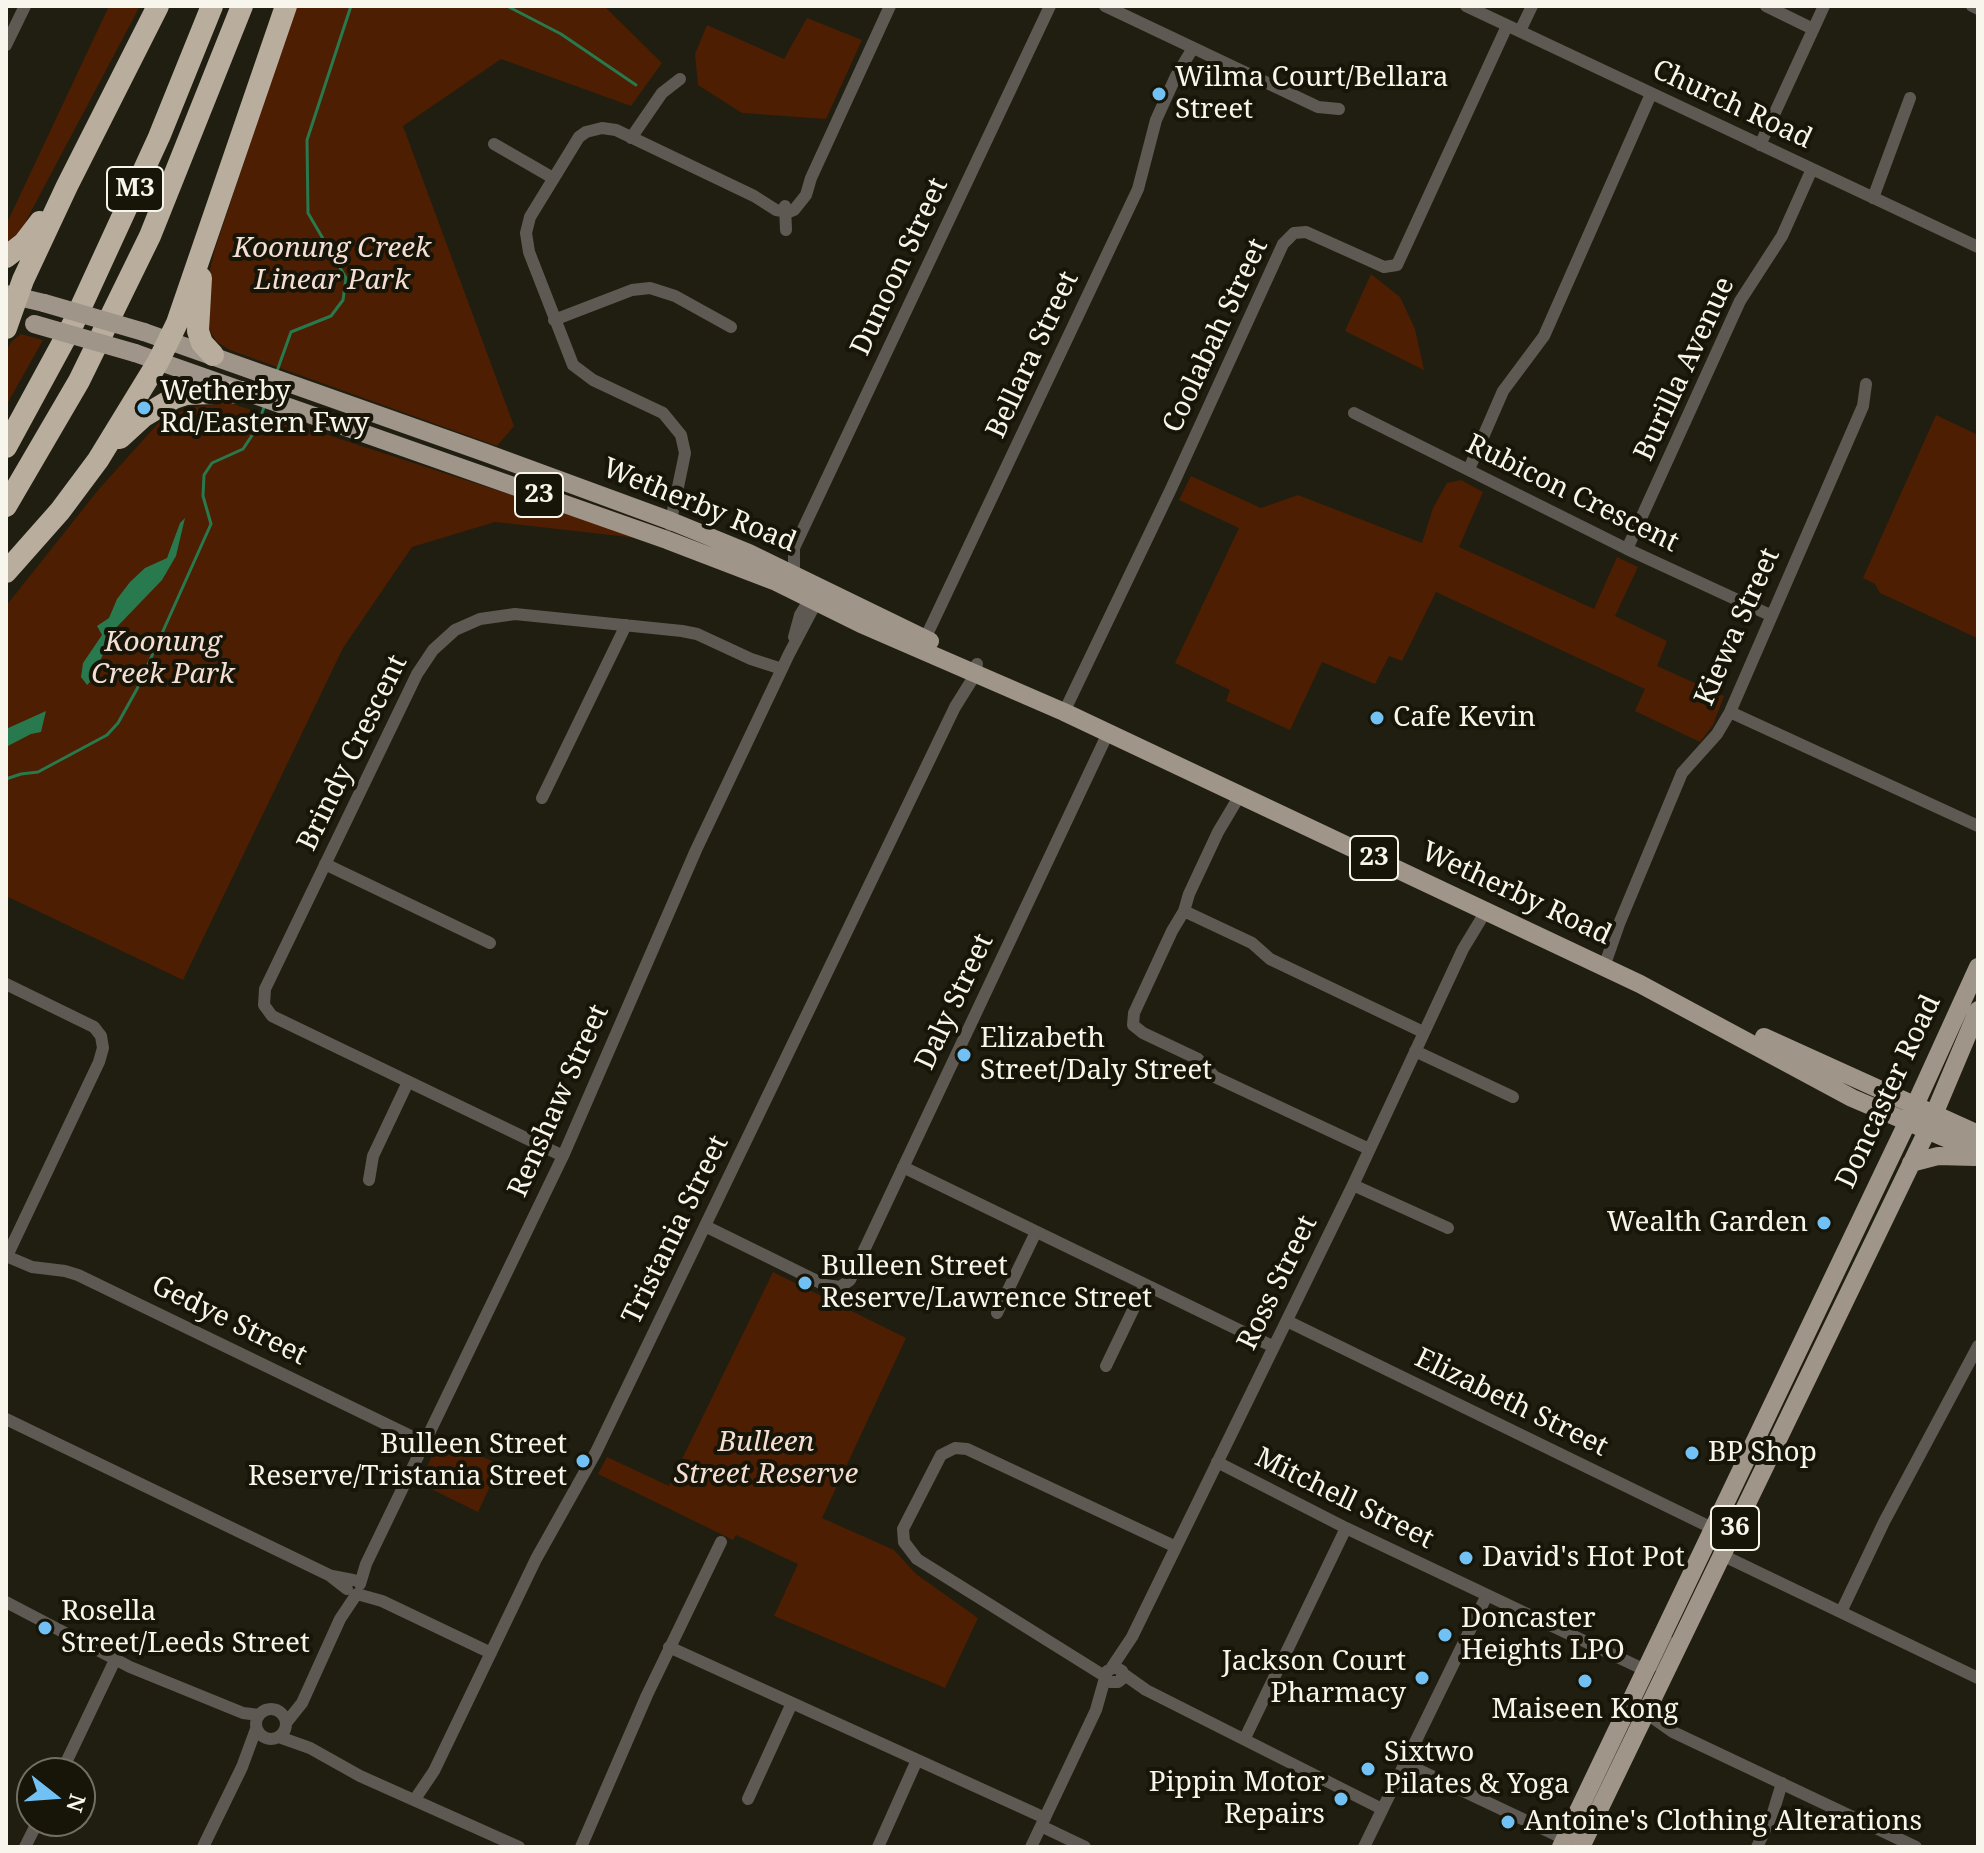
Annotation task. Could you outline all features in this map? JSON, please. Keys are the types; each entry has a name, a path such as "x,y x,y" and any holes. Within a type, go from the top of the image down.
{"highway":[{"path":"7,323 12,296 23,280 158,6"},
{"name":"M3","path":"6,447 81,308 159,137 212,6"},
{"name":"M3","path":"6,506 79,381 150,236 242,6"},
{"path":"6,572 60,511 98,460 158,362 215,215 286,6"},
{"path":"6,257 24,243 67,186"},
{"path":"213,355 202,343 198,331 198,309 202,269 215,215"},
{"path":"98,460 144,416 174,398 186,394 244,392"}],"main road":[{"name":"23","path":"12,296 144,332 213,355"},
{"name":"23","path":"7,323 34,324 135,353 244,392"},
{"name":"Wetherby Road","path":"213,355 311,390 669,530 774,581 923,644 1640,984 1876,1110 1911,1115"},
{"name":"Wetherby Road","path":"244,392 771,564 794,575 815,597"},
{"name":"Doncaster Road","path":"1572,1845 1641,1678 1911,1115 1978,967"},
{"name":"Wetherby Road","path":"1640,984 1712,1012 1930,1123"},
{"name":"Doncaster Road","path":"1572,1845 1645,1716 1930,1123 1978,1010"},
{"path":"1873,1193 1885,1142 1885,1129 1876,1110"},
{"path":"1930,1123 1978,1134"},
{"path":"1930,1123 1978,1155"},
{"path":"1911,1163 1938,1156 1978,1155"},
{"path":"1828,1286 1839,1289 1869,1232 1880,1226"},
{"path":"1755,1442 1778,1411 1802,1361 1808,1357 1815,1360"}],"street":[{"path":"6,45 25,6"},
{"path":"786,230 786,209 811,178 890,6"},
{"name":"Dunoon Street","path":"771,564 794,548 1050,6"},
{"path":"1105,6 1318,107 1339,109"},
{"name":"Church Road","path":"1466,6 1978,247"},
{"path":"1520,31 1532,6"},
{"path":"1766,6 1813,29"},
{"path":"1760,145 1824,6"},
{"path":"1972,6 1978,9"},
{"name":"Coolabah Street","path":"1064,712 1283,244 1294,233 1306,232 1384,267 1397,265 1507,26"},
{"name":"Bellara Street","path":"923,644 1138,189 1156,120 1189,46"},
{"path":"631,138 662,93 680,79"},
{"path":"1469,469 1503,391 1544,336 1651,94"},
{"path":"1873,198 1910,98"},
{"path":"669,530 685,453 676,427 663,413 578,370 569,357 529,252 526,238 532,212 575,142 586,132 606,128 786,209"},
{"path":"494,144 553,178"},
{"name":"Burilla Avenue","path":"1627,549 1740,301 1782,236 1812,169"},
{"path":"554,320 632,290 650,288 675,296 731,327"},
{"name":"Kiewa Street","path":"1600,965 1682,773 1717,734 1730,712 1863,406 1866,384"},
{"name":"Rubicon Crescent","path":"1354,413 1627,549 1770,615"},
{"name":"Dunoon Street","path":"794,548 794,575"},
{"name":"Renshaw Street","path":"203,1847 263,1729 284,1719 302,1703 563,1156 692,859 815,597"},
{"name":"Brindy Crescent","path":"408,1082 277,1019 265,1009 263,1000 265,989 417,674 433,650 447,636 480,619 515,614 690,632 780,673"},
{"path":"542,798 626,625"},
{"name":"Tristania Street","path":"420,1801 547,1538 591,1463 973,670"},
{"path":"1730,712 1978,826"},
{"name":"Daly Street","path":"705,1226 825,1285 840,1287 853,1274 1108,733"},
{"path":"1236,793 1184,911 1134,1013 1133,1025 1143,1033 1198,1059 1215,1077 1369,1149"},
{"path":"325,864 490,943"},
{"name":"Ross Street","path":"1031,1847 1353,1185 1481,909"},
{"path":"1184,911 1252,943 1270,959 1423,1032"},
{"name":"Gedye Street","path":"6,984 94,1027 101,1036 103,1048 6,1256 32,1267 78,1275 425,1443"},
{"path":"1415,1051 1513,1097"},
{"path":"369,1180 373,1156 408,1082 563,1156"},
{"path":"903,1167 1274,1347"},
{"path":"1353,1185 1448,1228"},
{"path":"997,1313 1036,1232"},
{"path":"1106,1366 1145,1285"},
{"name":"Elizabeth Street","path":"1287,1321 1714,1529"},
{"path":"1841,1612 1884,1522 1978,1346"},
{"path":"6,1419 491,1653"},
{"path":"1176,1547 967,1449 955,1448 941,1455 903,1529 904,1542 917,1559 1078,1657 1382,1809"},
{"name":"Mitchell Street","path":"1217,1462 1487,1595 1641,1678"},
{"path":"1245,1738 1346,1528"},
{"path":"581,1847 669,1647 721,1542"},
{"path":"1722,1555 1978,1678"},
{"path":"1713,1573 1691,1599 1664,1655 1641,1678 1645,1716 1649,1724 1673,1732 1916,1847"},
{"path":"1364,1847 1487,1595"},
{"path":"6,1602 115,1660 243,1713 263,1729 310,1748 360,1776 519,1847"},
{"path":"669,1647 917,1760 1043,1822 1085,1847"},
{"path":"69,1757 115,1660"},
{"path":"748,1799 792,1703"},
{"path":"263,1729 271,1709 310,1748"},
{"path":"878,1847 917,1760"},
{"path":"1404,1763 1572,1845"},
{"path":"1757,1847 1786,1785"}],"green space":[{"path":"109,6 140,6 17,238 6,247 6,225"},
{"name":"Koonung Creek Linear Park","path":"296,6 604,6 662,63 631,106 501,59 403,126 514,426 497,446 230,350 217,342 210,331 208,278 215,249"},
{"path":"807,18 862,40 826,119 742,113 698,85 695,54 707,25 784,59"},
{"path":"1371,274 1400,297 1415,329 1424,370 1345,331"},
{"path":"21,334 43,340 6,406 6,352 11,342"},
{"name":"Koonung Creek Park","path":"230,403 646,539 495,522 412,547 343,648 183,980 6,896 6,606 99,489 163,418 193,407"},
{"path":"1936,415 1978,435 1977,638 1880,593 1875,584 1863,578"},
{"path":"1191,476 1261,508 1298,495 1422,543 1433,508 1447,483 1461,480 1483,492 1459,547 1594,609 1617,557 1638,567 1615,616 1667,641 1657,666 1724,696 1713,725 1700,742 1635,711 1645,689 1436,592 1402,661 1389,656 1375,684 1322,662 1290,730 1226,701 1230,690 1175,663 1239,528 1179,500"},
{"name":"Bulleen Street Reserve","path":"773,1272 906,1338 822,1518 894,1550 916,1574 978,1618 945,1688 774,1616 798,1564 736,1535 733,1540 598,1474 607,1457 669,1486"},
{"path":"441,1437 500,1465 478,1512 419,1483"}],"shaded area":[{"path":"185,518 176,556 162,580 113,631 87,685 81,677 83,663 102,635 97,626 109,618 117,599 130,582 145,568 167,558 180,523"},
{"path":"46,711 41,732 6,747 6,729"}],"waterway":[{"path":"277,371 291,332 331,316 343,300 346,278 308,213 307,140 351,6"},
{"path":"507,6 561,34 636,85"},
{"path":"6,779 38,772 107,735 118,723 137,689 211,524 203,496 204,475 212,463 243,449 257,428 265,404"}],"place":[{"name":"Wilma Court/Bellara Street","path":"1159,94"},
{"name":"Wetherby Rd/Eastern Fwy","path":"144,408"},
{"name":"Cafe Kevin","path":"1377,718"},
{"name":"Elizabeth Street/Daly Street","path":"964,1055"},
{"name":"Wealth Garden","path":"1824,1223"},
{"name":"Bulleen Street Reserve/Lawrence Street","path":"805,1283"},
{"name":"BP Shop","path":"1692,1453"},
{"name":"Bulleen Street Reserve/Tristania Street","path":"583,1461"},
{"name":"David's Hot Pot","path":"1466,1558"},
{"name":"Rosella Street/Leeds Street","path":"45,1628"},
{"name":"Doncaster Heights LPO","path":"1445,1635"},
{"name":"Jackson Court Pharmacy","path":"1422,1678"},
{"name":"Maiseen Kong","path":"1585,1681"},
{"name":"Sixtwo Pilates & Yoga","path":"1368,1769"},
{"name":"Pippin Motor Repairs","path":"1341,1799"},
{"name":"Antoine's Clothing Alterations","path":"1508,1822"}]}
